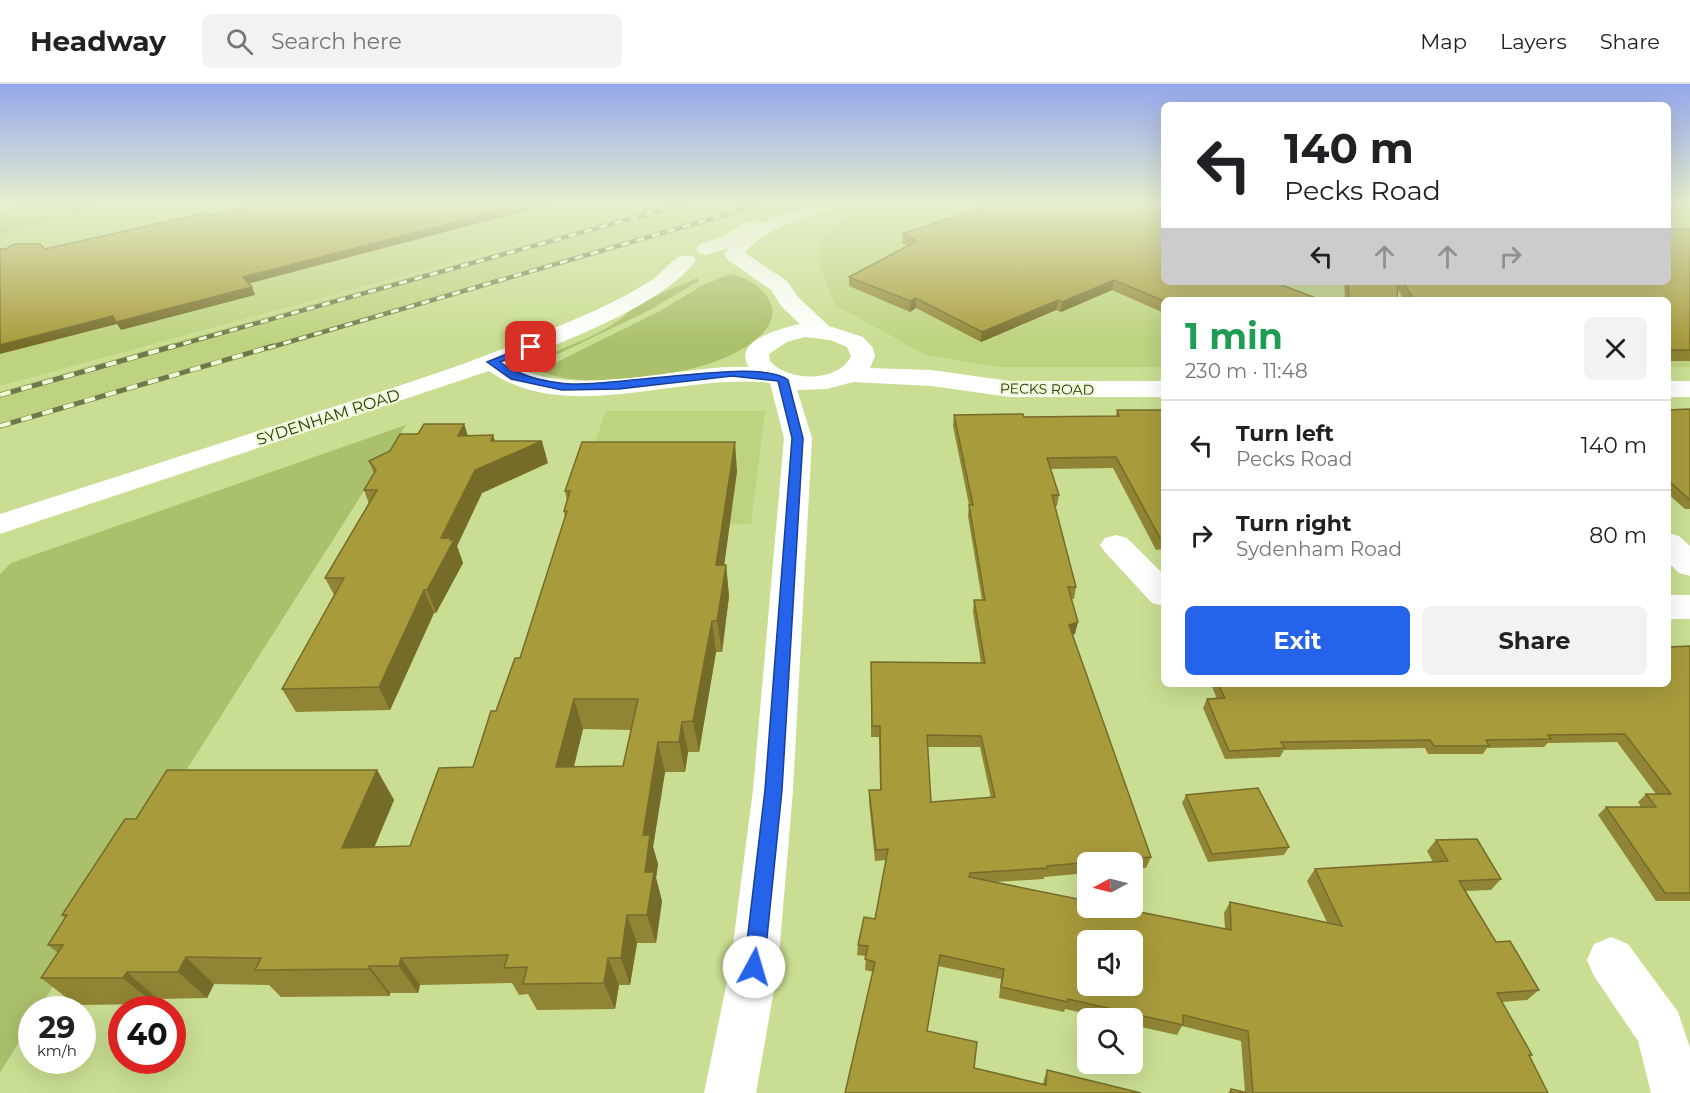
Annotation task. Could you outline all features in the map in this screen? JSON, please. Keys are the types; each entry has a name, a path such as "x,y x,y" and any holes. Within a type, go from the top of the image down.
{"street":[{"name":"SYDENHAM ROAD","path":"0,524 492,362 568,332 704,263 718,250"},
{"path":"704,263 718,250"},
{"path":"724,250 735,255 784,291 790,302 820,330"},
{"path":"735,255 738,250"},
{"path":"704,263 767,278"},
{"path":"730,1093 754,967 773,790 798,432 778,378 759,363 764,345 778,330 790,302"},
{"path":"693,376 791,332 820,330"},
{"name":"PECKS ROAD","path":"820,330 847,337 857,343 862,351 931,378 959,384 1010,389 1161,389"},
{"path":"798,432 840,377 858,367 863,359 862,351"},
{"path":"492,362 515,377 562,387 619,386 693,376 745,373 778,378"},
{"name":"PECKS ROAD","path":"778,378 798,383 840,377 931,378"},
{"path":"1671,389 1690,389"},
{"path":"1116,544 1161,592"},
{"path":"1671,546 1690,565"},
{"path":"1671,607 1690,607"},
{"path":"1611,960 1675,1030 1677,1093"}],"shaded area":[{"path":"0,250 496,250 0,386"},
{"path":"504,250 614,250 0,429 0,391"},
{"path":"820,250 1161,250 1161,285 1671,285 1671,250 1690,250 1690,367 1671,367 1671,297 1161,297 1161,367 996,367 926,355 835,305 819,264"},
{"path":"730,274 756,285 768,298 773,312 769,326 746,347 704,365 631,378 588,380 539,371 660,311 703,285"},
{"path":"697,278 699,281 648,311 535,365 537,357 544,352 550,349 554,352 587,338 617,322 638,304"},
{"path":"606,411 765,411 751,524 566,523"},
{"path":"406,425 182,777 47,996 18,996 18,1043 0,1073 0,574 11,563"}],"building":[{"path":"0,250 347,250 243,277 252,287 116,322 113,316 0,345"},
{"path":"900,250 1161,250 1161,285 1282,285 1313,297 1161,297 1161,300 1114,280 1062,302 1058,300 982,332 916,298 910,301 849,277"},
{"path":"1671,250 1690,250 1690,350 1671,350 1671,297 1412,297 1405,285 1671,285"},
{"path":"1348,285 1398,285 1397,297 1349,297"},
{"path":"1690,409 1690,500 1671,483 1671,410"},
{"path":"1117,410 1161,410 1161,538 1116,457 1047,458 1059,495 1052,495 1076,587 1068,587 1078,622 1069,625 1151,857 1143,858 1143,852 1077,852 1077,863 1047,866 1047,868 970,873 969,877 1077,899 1077,918 1143,918 1143,913 1231,930 1230,902 1342,926 1315,869 1448,861 1436,840 1477,839 1501,879 1459,881 1496,942 1510,941 1539,990 1497,993 1532,1055 1529,1055 1548,1093 1253,1093 1248,1031 1183,1015 1183,1025 1143,1016 1143,1008 1108,1008 1001,987 1004,969 940,955 927,1031 977,1042 974,1068 1046,1085 1047,1070 1141,1093 845,1093 875,962 865,959 868,946 858,945 864,917 875,919 888,849 876,850 869,790 881,790 880,726 872,726 871,662 985,663 974,600 985,600 969,505 973,505 954,415 1023,414 1024,417 1119,416","holes":["927,735 981,736 995,797 931,802"]},
{"path":"424,424 464,424 458,436 493,435 491,441 542,441 475,470 441,538 454,540 427,590 424,590 379,687 282,689 344,578 325,578 377,490 364,490 376,470 369,461 390,451 400,434 418,434"},
{"path":"582,442 735,442 716,565 726,565 717,621 712,621 693,721 682,722 679,742 658,742 643,835 650,835 645,872 654,872 647,915 627,915 621,958 608,958 604,983 523,984 527,967 504,968 508,955 401,958 399,966 369,966 369,969 255,970 261,958 186,957 178,972 127,972 123,978 41,978 63,945 48,945 67,915 62,915 125,819 136,819 167,770 377,770 342,848 410,846 439,768 473,767 491,711 496,711 515,658 520,658 567,511 564,511 570,491 565,491","holes":["574,699 638,699 623,766 556,767"]},
{"path":"1690,646 1690,893 1665,893 1606,807 1656,807 1646,794 1671,794 1625,734 1548,735 1551,739 1486,740 1489,746 1434,746 1430,740 1281,742 1285,748 1229,751 1207,699 1225,698 1220,687 1671,687 1671,647"},
{"path":"1258,788 1289,847 1212,854 1186,795"},
{"path":"1231,1089 1248,1093 1231,1093"}],"railway":[{"path":"168,348 518,250"},
{"path":"268,348 604,250"},
{"path":"0,395 174,346"},
{"path":"0,426 273,346"}],"route":[{"path":"531,347 492,362 515,377 562,387 619,386 732,373 773,376 782,380 798,438 773,790 754,967"}]}
